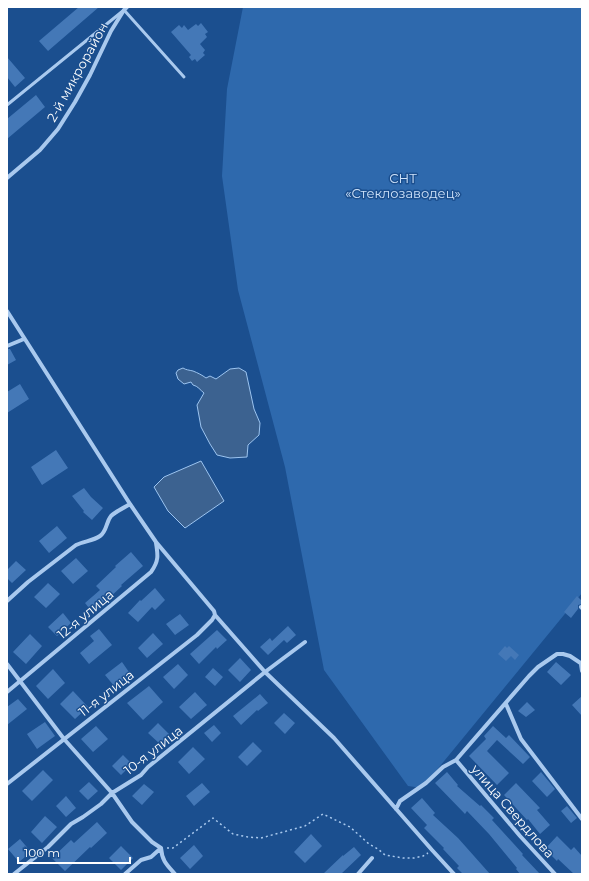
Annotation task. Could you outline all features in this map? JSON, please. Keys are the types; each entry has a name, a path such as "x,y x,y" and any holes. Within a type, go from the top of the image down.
{"street":[{"name":"2-й микрорайон","path":"7,178 40,150 58,129 90,75 111,30 126,8"},
{"path":"7,311 130,504 156,542 214,611 215,615 265,672 334,738 454,874"},
{"path":"7,346 24,338"},
{"path":"7,601 28,582 76,545 100,536 104,532 112,515 130,504"},
{"name":"12-я улица","path":"7,692 21,682 151,572 157,563 158,555 156,542"},
{"name":"11-я улица","path":"7,784 197,635 215,615"},
{"name":"10-я улица","path":"14,874 48,847 71,824 101,804 112,793 141,775 148,767 265,672 305,642"},
{"path":"396,809 400,801 426,783 443,766 456,760 538,667 557,654 563,654 570,656 582,664 582,671"},
{"path":"7,664 64,739 112,793 132,822 152,842 161,848 162,857 175,874"},
{"path":"506,704 521,739 582,819"},
{"name":"улица Свердлова","path":"456,760 520,836 555,874"},
{"path":"125,874 141,860 151,857 161,848"},
{"path":"358,874 372,858"}],"lane":[{"path":"7,105 126,8 184,78"}],"path":[{"path":"161,848 173,848 213,818 233,834 261,838 306,826 323,814 350,827 365,841 385,855 414,858 423,856 432,850"}],"green space":[{"name":"СНТ «Стеклозаводец»","path":"243,7 582,7 582,593 422,788 408,786 324,670 285,467 238,290 222,176 227,89"}],"shaded area":[{"path":"183,368 206,378 210,376 216,379 230,369 239,368 246,372 254,409 260,423 259,435 248,445 247,457 230,458 217,455 201,427 197,405 204,393 191,382 184,384 178,379 176,373 178,370"},
{"path":"201,461 224,501 185,528 168,511 154,487 164,477"}],"building":[{"path":"79,7 99,7 48,51 39,41"},
{"path":"201,23 208,32 205,34 207,37 200,44 205,50 203,53 205,55 197,62 195,59 192,61 189,57 191,55 171,32 179,25 182,28 184,25 188,30 196,24 198,26"},
{"path":"7,57 25,78 15,87 7,77"},
{"path":"36,95 45,107 7,139 7,119"},
{"path":"7,349 10,349 16,360 7,365"},
{"path":"20,384 29,399 7,413 7,392"},
{"path":"56,450 68,468 42,485 31,467"},
{"path":"84,488 103,508 92,520 83,512 84,511 72,496"},
{"path":"57,526 67,538 49,553 39,541"},
{"path":"131,552 143,566 121,585 122,586 93,613 85,603 100,590 96,586"},
{"path":"76,558 88,571 73,584 61,571"},
{"path":"16,561 26,570 12,583 7,578 7,570"},
{"path":"48,583 60,594 46,608 34,597"},
{"path":"155,588 165,600 155,610 152,607 138,622 128,613 140,600 141,601"},
{"path":"577,596 582,601 582,604 578,605 578,609 571,618 564,612"},
{"path":"63,613 71,623 57,636 48,627"},
{"path":"180,614 189,625 175,635 166,624"},
{"path":"288,626 296,635 287,643 284,640 268,655 260,647 270,638 272,641"},
{"path":"99,629 112,645 89,664 80,653 94,641 90,636"},
{"path":"217,630 227,640 217,649 216,647 199,664 190,654"},
{"path":"153,633 163,644 147,658 138,648"},
{"path":"30,634 42,646 26,664 13,652"},
{"path":"505,646 507,648 509,646 519,655 515,660 511,656 506,661 498,654"},
{"path":"240,658 251,670 240,682 228,670"},
{"path":"122,662 131,675 115,687 105,675"},
{"path":"556,662 571,675 561,685 547,672"},
{"path":"178,664 188,675 174,689 163,677"},
{"path":"213,668 223,677 215,686 205,677"},
{"path":"53,669 65,683 48,699 36,686"},
{"path":"149,686 163,702 143,720 127,703"},
{"path":"73,691 88,707 75,719 60,704"},
{"path":"195,692 207,705 191,719 179,707"},
{"path":"260,694 268,703 258,711 257,710 241,725 233,716"},
{"path":"582,696 582,716 572,705"},
{"path":"18,699 27,709 7,725 7,707"},
{"path":"527,702 535,710 526,717 518,711"},
{"path":"284,713 295,723 285,734 274,723"},
{"path":"45,722 55,736 37,749 27,734"},
{"path":"158,723 169,734 160,744 148,733"},
{"path":"214,725 221,733 212,742 204,733"},
{"path":"96,726 108,739 93,752 81,739"},
{"path":"493,726 506,738 509,735 530,757 523,764 497,740 487,751 509,773 497,785 469,756 486,739 484,736"},
{"path":"253,742 262,751 247,766 238,757"},
{"path":"193,747 205,759 189,774 178,762"},
{"path":"123,755 132,764 121,775 112,766"},
{"path":"43,770 53,780 32,801 22,791"},
{"path":"447,772 458,785 457,786 480,806 481,805 494,818 492,820 540,874 520,874 516,869 517,868 489,834 467,811 465,814 435,783"},
{"path":"541,772 555,789 547,797 532,781"},
{"path":"89,782 98,791 88,800 79,791"},
{"path":"202,783 210,792 194,806 186,796"},
{"path":"516,783 540,808 537,810 550,825 540,834 528,819 527,820 504,795"},
{"path":"144,784 154,792 142,805 132,796"},
{"path":"66,796 76,808 66,817 56,806"},
{"path":"422,798 435,813 433,815 458,838 490,874 463,874 457,868 459,866 424,828 427,825 411,808"},
{"path":"567,806 577,818 571,823 561,811"},
{"path":"45,816 57,827 42,843 31,832"},
{"path":"97,822 107,833 65,871 52,858 71,840 74,843"},
{"path":"311,834 322,846 305,863 294,852"},
{"path":"557,836 571,850 574,847 582,856 582,874 574,874 558,859 557,861 545,849"},
{"path":"20,839 31,852 19,862 8,849"},
{"path":"194,845 203,856 190,869 180,858"},
{"path":"121,846 133,858 121,870 109,858"},
{"path":"354,847 361,855 341,874 323,874 343,855"}]}
